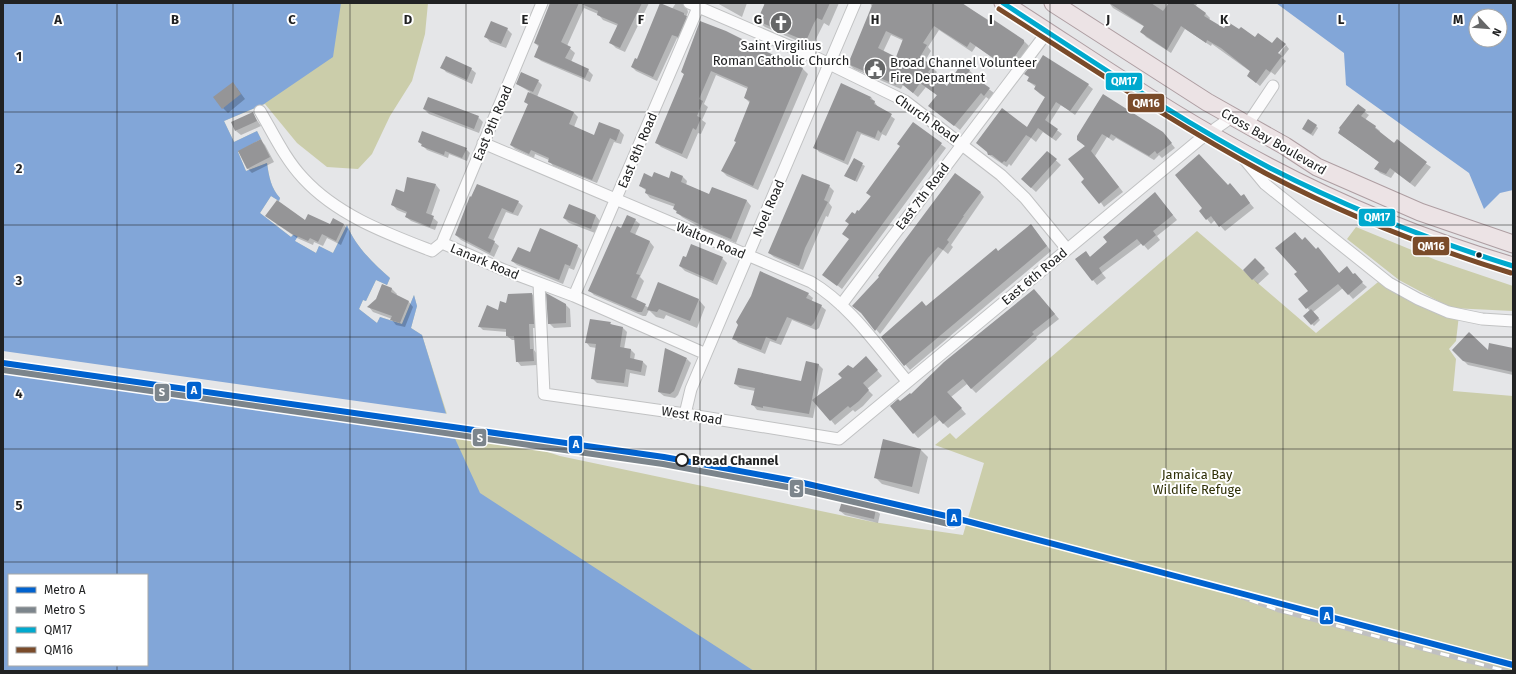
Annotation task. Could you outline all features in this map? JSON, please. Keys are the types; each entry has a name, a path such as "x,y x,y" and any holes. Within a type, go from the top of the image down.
{"main road":[{"name":"Cross Bay Boulevard","path":"1004,3 1236,150 1355,208 1446,244 1513,266"},
{"name":"Cross Bay Boulevard","path":"1053,3 1232,117 1285,146 1317,167 1374,193 1445,222 1513,244"}],"street":[{"name":"East 9th Road","path":"442,243 542,3"},
{"name":"Noel Road","path":"685,414 689,394 855,3"},
{"name":"Church Road","path":"696,4 829,64 906,101 962,143 1009,182 1067,248"},
{"name":"East 8th Road","path":"574,296 616,200 696,4"},
{"name":"East 7th Road","path":"841,305 1048,31"},
{"path":"1247,125 1273,86"},
{"name":"Lanark Road","path":"260,111 295,168 303,178 324,196 365,223 432,251 442,243 504,270 574,296 706,354"},
{"name":"East 6th Road","path":"838,439 1067,248 1208,133 1232,117"},
{"name":"Walton Road","path":"483,143 811,282 841,305 907,381"},
{"name":"Cross Bay Boulevard","path":"1236,150 1265,184 1394,285 1429,304 1453,313 1482,319 1513,321"},
{"name":"West Road","path":"539,282 544,394 685,414 838,439"}],"green space":[{"name":"Jamaica Bay Wildlife Refuge","path":"3,3 428,3 425,34 412,81 390,116 372,154 358,169 327,167 297,143 265,104 224,121 234,142 257,131 261,139 238,152 246,171 267,163 271,182 274,190 280,198 279,201 271,196 260,213 291,237 295,233 295,241 316,253 319,246 333,253 347,225 350,233 371,261 390,278 387,285 376,280 366,301 363,300 359,309 377,323 380,317 402,324 414,295 417,306 411,328 422,335 452,430 501,437 560,456 873,522 963,535 984,463 935,445 950,433 956,439 1197,231 1316,333 1383,278 1459,315 1456,341 1449,349 1456,359 1453,391 1513,396 1513,671 3,671"},
{"path":"1356,227 1436,260 1513,286 1513,311 1451,308 1399,280 1347,239"}],"water":[{"path":"3,3 341,3 333,57 264,104 224,121 234,142 257,131 261,139 238,152 246,171 267,163 271,182 274,190 280,198 279,201 271,196 260,213 291,237 295,233 298,236 295,241 316,253 319,246 333,253 347,225 350,233 371,261 390,278 387,285 376,280 366,301 363,300 359,309 377,323 380,317 402,324 414,295 417,306 411,328 422,335 451,430 480,493 754,671 3,671"},
{"path":"1276,3 1513,3 1513,190 1500,193 1484,209 1469,173 1346,85 1344,53"}],"pier":[{"path":"3,351 449,414 455,432 3,368"}],"building":[{"path":"550,3 579,3 561,42 571,47 565,58 589,69 585,78 534,57 539,45 534,43"},
{"path":"579,3 642,3 620,48 609,43 618,24 597,15 598,11"},
{"path":"660,3 684,13 684,15 687,16 678,37 672,35 653,77 631,67 635,58 637,59"},
{"path":"765,3 830,3 822,20 817,18 806,41 757,21"},
{"path":"873,3 962,3 992,23 994,20 1024,40 1024,43 1015,56 1019,58 1013,66 998,57 996,60 970,42 967,47 934,26 923,43 927,45 920,57 933,66 928,72 947,86 961,64 970,70 968,73 990,88 984,96 981,93 954,126 928,106 937,95 920,83 913,93 898,81 896,85 848,64","holes":["886,31 903,39 896,57 878,48"]},
{"path":"1109,3 1151,3 1163,11 1169,3 1192,3 1206,13 1204,16 1224,28 1228,22 1239,29 1241,27 1255,37 1258,33 1272,43 1277,37 1286,44 1278,53 1282,56 1270,72 1266,69 1256,83 1247,76 1250,71 1221,48 1207,40 1206,43 1181,26 1167,50 1140,32 1144,26"},
{"path":"491,21 508,28 501,44 484,37"},
{"path":"700,21 726,31 742,39 742,41 803,68 753,186 721,171 736,142 734,141 750,101 744,98 748,87 711,71 699,99 703,101 697,116 701,118 696,130 693,128 682,154 655,143 684,74 681,72"},
{"path":"1043,55 1089,84 1070,111 1056,102 1045,120 1058,129 1052,138 1038,128 1031,138 1026,135 1006,162 1004,161 1002,163 992,155 988,155 987,152 976,143 1002,108 1027,127 1045,97 1034,89 1036,85 1027,81 1029,77 1024,74 1031,65 1035,68"},
{"path":"446,56 472,68 467,80 440,68"},
{"path":"521,72 539,80 533,92 516,84"},
{"path":"233,82 241,94 222,109 213,97"},
{"path":"841,83 871,97 870,99 875,101 874,104 892,114 881,133 878,130 875,138 857,131 844,161 813,148"},
{"path":"528,92 574,112 569,124 594,135 599,122 620,130 616,141 610,138 592,180 548,162 549,158 531,150 529,154 510,145 528,104 524,102"},
{"path":"1103,94 1163,132 1172,143 1157,154 1155,151 1149,156 1111,134 1109,138 1102,134 1091,151 1119,187 1099,204 1081,182 1084,179 1068,159 1085,146 1077,140 1077,136"},
{"path":"428,97 479,116 474,129 423,109"},
{"path":"1358,104 1366,110 1361,116 1376,126 1375,128 1394,143 1397,139 1427,162 1410,183 1390,168 1386,174 1374,169 1379,162 1338,133 1339,128"},
{"path":"253,112 257,121 235,131 231,122"},
{"path":"1308,119 1317,125 1311,134 1302,129"},
{"path":"913,122 942,143 837,286 822,275 849,239 842,234 849,224 845,221 852,212 855,214 857,210 859,211 871,196 866,193 900,146 897,144"},
{"path":"422,131 467,148 462,158 445,151 444,155 421,146 422,144 418,142"},
{"path":"261,139 270,157 247,169 238,151"},
{"path":"1047,151 1057,159 1031,188 1021,179"},
{"path":"1199,154 1228,185 1230,183 1241,196 1244,194 1250,203 1219,227 1211,216 1206,220 1199,211 1202,208 1175,175"},
{"path":"854,158 863,163 855,181 844,176"},
{"path":"671,171 683,176 681,182 709,194 712,187 747,200 731,239 702,227 703,226 676,213 677,211 673,209 675,204 645,193 646,189 639,186 644,173 652,177 654,172 669,178"},
{"path":"955,173 981,192 947,240 949,242 943,250 938,247 928,258 875,331 861,313 852,306 879,277 878,276"},
{"path":"802,174 830,185 824,200 828,202 805,248 799,266 768,253"},
{"path":"407,177 436,184 426,213 434,216 430,227 405,217 407,212 391,205 396,189 404,192"},
{"path":"477,184 519,201 513,213 502,208 488,238 495,241 490,253 455,235 470,196 471,197"},
{"path":"1155,192 1173,215 1153,231 1156,235 1143,246 1137,239 1099,268 1102,273 1092,281 1075,259 1086,251 1090,257 1107,242 1103,237"},
{"path":"277,200 305,220 308,214 330,224 333,218 344,224 336,241 322,234 318,242 310,238 308,241 292,234 265,216"},
{"path":"569,204 596,215 591,229 563,218"},
{"path":"627,215 636,219 630,232 650,241 636,274 640,275 631,297 646,304 642,312 638,312 588,291 617,226 621,228"},
{"path":"1031,224 1047,246 904,366 881,337 922,301 926,306 996,248 998,251"},
{"path":"540,228 578,245 570,266 565,264 559,280 511,261 518,247 530,252"},
{"path":"1295,232 1302,240 1305,237 1316,249 1318,247 1339,273 1347,266 1353,274 1355,273 1363,282 1348,295 1338,284 1306,309 1298,299 1308,291 1294,274 1297,272 1275,248"},
{"path":"691,244 723,257 713,281 679,266 683,256 686,257"},
{"path":"1255,258 1265,268 1252,280 1243,270"},
{"path":"760,271 809,293 806,298 822,305 814,323 811,326 787,317 776,341 766,337 761,350 732,339 738,325 736,322 751,296"},
{"path":"658,282 699,299 690,321 659,309 657,312 647,310"},
{"path":"382,284 392,288 391,292 409,301 400,323 390,320 392,316 367,307 376,299"},
{"path":"1034,289 1055,314 1032,332 1034,334 971,389 963,379 947,392 962,408 943,424 935,415 913,434 890,406 898,399 900,401 910,393 911,394 944,362"},
{"path":"532,293 534,324 529,324 530,349 533,349 534,361 516,362 514,336 506,336 506,329 478,327 487,305 498,310 500,301 506,303 508,294"},
{"path":"546,293 566,304 566,323 548,324"},
{"path":"1311,309 1319,318 1311,325 1303,316"},
{"path":"590,319 611,322 610,324 623,327 620,347 631,349 630,358 643,361 641,372 626,369 624,383 591,379 596,344 585,343"},
{"path":"1469,332 1488,350 1489,343 1513,348 1513,372 1463,361 1452,350"},
{"path":"665,348 687,358 674,391 670,394 658,392"},
{"path":"866,356 878,370 863,383 869,390 859,401 850,408 848,406 830,421 812,400 842,378 838,374 848,365 853,368"},
{"path":"806,361 819,364 809,414 751,405 755,388 734,384 738,368 801,381"},
{"path":"883,439 921,449 912,487 874,478"},
{"path":"842,501 876,509 874,519 839,511"}],"railway":[{"path":"1199,582 1278,610 1506,671"}],"metro line":[{"name":"A","path":"3,363 664,457 799,482 955,518 1513,665"},
{"name":"S","path":"3,370 663,464 798,489 953,525"}],"transit line":[{"name":"QM17","path":"1003,3 1201,130 1299,183 1389,222 1513,266"},
{"name":"QM16","path":"999,9 1164,114 1231,154 1294,188 1385,229 1511,273"}],"place":[{"name":"Saint Virgilius Roman Catholic Church","path":"781,23"},
{"name":"Broad Channel Volunteer Fire Department","path":"875,69"},
{"name":"Broad Channel","path":"682,460"}]}
